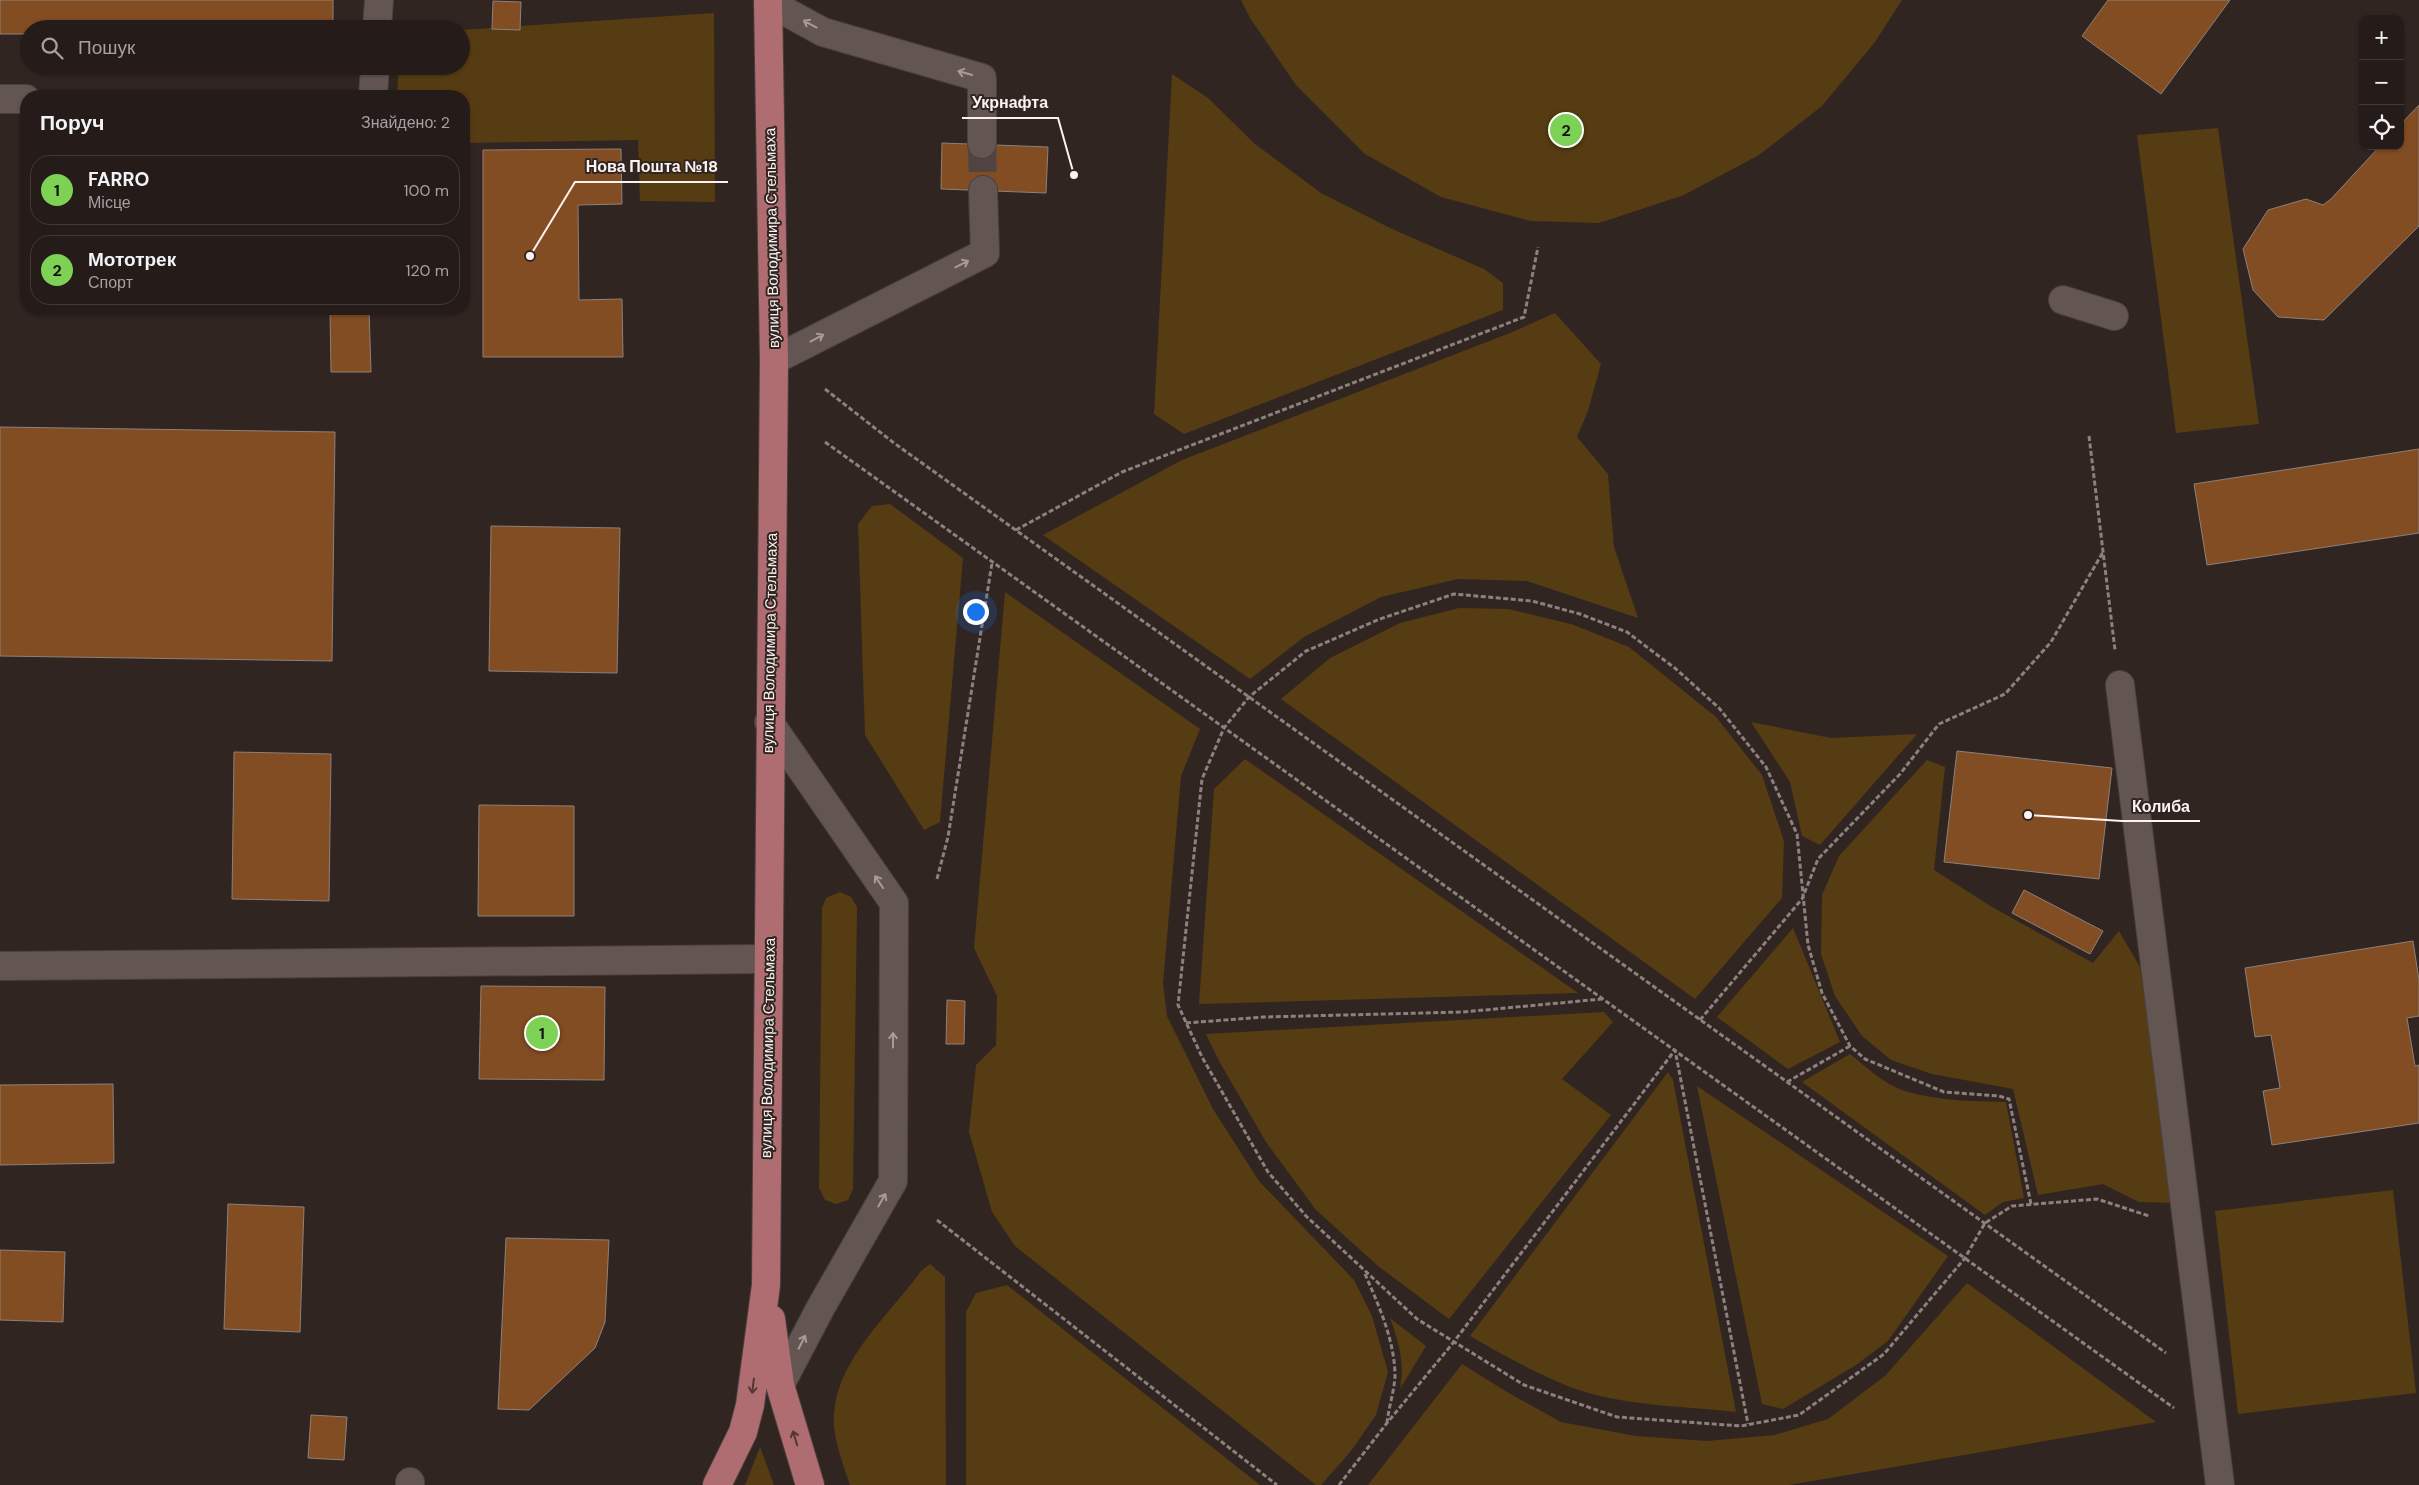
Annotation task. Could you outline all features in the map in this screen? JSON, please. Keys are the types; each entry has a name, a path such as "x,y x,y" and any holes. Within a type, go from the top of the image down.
{"main road":[{"name":"вулиця Володимира Стельмаха","path":"717,1485 743,1432 750,1405 766,1285 769,722 774,360 768,1"},
{"name":"вулиця Володимира Стельмаха","path":"766,1285 780,1385 810,1485"}],"lane":[{"path":"378,20 379,0"},
{"path":"768,1 823,32 982,78 982,144"},
{"path":"373,90 374,75"},
{"path":"0,100 20,99"},
{"path":"774,360 984,252 983,190"},
{"path":"2064,300 2114,316"},
{"path":"2120,685 2220,1485"},
{"path":"769,722 894,903 893,1181 821,1307 780,1385"},
{"path":"0,966 769,959"}],"path":[{"path":"1016,530 1122,472 1524,317 1538,247"},
{"path":"825,389 894,443 1985,1222 2207,1383"},
{"path":"2089,436 2120,685"},
{"path":"825,442 2180,1412"},
{"path":"1700,1020 1802,899 1818,859 1900,774 1939,724 2005,694 2052,642 2103,552"},
{"path":"937,879 948,837 992,563"},
{"path":"2031,1204 2009,1099 1998,1096 1944,1092 1865,1059 1850,1046 1822,993 1808,946 1797,834 1766,767 1719,708 1676,669 1627,632 1580,614 1532,601 1454,594 1380,619 1306,651 1249,697 1224,728 1202,779 1178,1005 1186,1023 1202,1057 1268,1172 1306,1216 1417,1319 1453,1343 1524,1385 1617,1417 1741,1426 1799,1415 1884,1354 1965,1258 1985,1222 2012,1206 2097,1199 2157,1219 2186,1220"},
{"path":"1186,1023 1264,1016 1463,1012 1604,999"},
{"path":"1787,1082 1850,1046"},
{"path":"1339,1485 1453,1343 1675,1050"},
{"path":"1675,1050 1748,1424"},
{"path":"937,1220 1277,1485"},
{"path":"1364,1271 1382,1314 1392,1351 1395,1377 1387,1423"}],"shaded area":[{"path":"1241,0 1902,0 1875,42 1822,106 1759,155 1684,195 1599,223 1531,221 1441,197 1365,154 1296,85 1250,18"},
{"path":"714,13 715,202 640,201 638,140 470,143 470,90 397,90 398,75 470,75 470,29"},
{"path":"1172,74 1208,98 1255,144 1321,193 1392,229 1484,269 1503,283 1503,310 1184,434 1154,414"},
{"path":"2218,128 2259,424 2176,433 2137,135"},
{"path":"1555,313 1601,364 1588,411 1577,437 1608,474 1614,547 1638,618 1527,581 1458,579 1381,597 1304,637 1250,679 1043,535 1182,460 1510,333"},
{"path":"890,504 963,558 940,822 924,830 865,735 858,524 872,506"},
{"path":"1005,592 1200,729 1181,776 1163,983 1167,1016 1213,1109 1259,1181 1354,1280 1372,1316 1388,1372 1376,1415 1351,1451 1321,1485 1316,1485 1015,1246 992,1212 969,1132 976,1065 996,1045 997,996 974,948"},
{"path":"1459,608 1508,609 1571,624 1629,647 1716,717 1762,775 1784,841 1782,898 1695,999 1281,699 1330,658 1400,623"},
{"path":"1751,722 1831,738 1917,734 1820,845 1802,836 1790,782"},
{"path":"1245,759 1578,993 1199,1004 1214,789"},
{"path":"1927,760 1945,767 1934,870 1992,907 2093,963 2119,931 2140,967 2176,1203 2139,1202 2103,1184 2038,1195 2013,1089 1932,1074 1891,1060 1862,1036 1835,996 1821,954 1822,895 1839,856"},
{"path":"840,892 851,897 857,907 853,1189 848,1200 836,1204 825,1200 819,1188 822,908 826,898"},
{"path":"1793,928 1840,1042 1788,1069 1717,1017"},
{"path":"1604,1012 1613,1022 1562,1079 1611,1115 1449,1319 1378,1266 1316,1210 1266,1142 1219,1061 1206,1034"},
{"path":"1850,1054 1883,1080 1905,1091 1942,1099 2006,1102 2024,1198 2003,1202 1985,1215 1802,1082"},
{"path":"1668,1072 1673,1080 1736,1412 1630,1402 1589,1393 1544,1376 1470,1336"},
{"path":"1697,1086 1948,1256 1888,1341 1856,1365 1783,1409 1762,1404"},
{"path":"2393,1190 2416,1393 2238,1414 2215,1211"},
{"path":"930,1264 945,1277 946,1485 850,1485 835,1432 834,1414 837,1394 845,1374 867,1338 921,1271"},
{"path":"1967,1283 2156,1422 1789,1485 1368,1485 1462,1364 1561,1422 1636,1436 1707,1441 1775,1435 1828,1419 1885,1376"},
{"path":"1007,1285 1260,1485 966,1485 966,1312 976,1293"},
{"path":"1390,1318 1426,1346 1400,1389 1402,1370 1400,1353"},
{"path":"760,1447 774,1485 745,1485"}],"building":[{"path":"0,0 333,0 333,20 20,20 20,34 0,34"},
{"path":"2108,0 2230,0 2161,94 2082,36"},
{"path":"493,1 521,2 520,30 492,29"},
{"path":"2419,105 2419,226 2324,320 2278,317 2253,290 2243,249 2268,210 2306,199 2323,205 2331,199 2376,150 2404,150 2404,121"},
{"path":"942,143 1048,147 1046,193 941,189"},
{"path":"621,149 622,204 578,205 579,300 622,299 623,357 483,357 483,150"},
{"path":"330,315 369,315 371,372 331,372"},
{"path":"0,427 335,432 332,661 0,656"},
{"path":"2419,449 2419,533 2207,565 2194,484"},
{"path":"491,526 620,528 617,673 489,671"},
{"path":"1957,751 2112,768 2099,879 1944,862"},
{"path":"234,752 331,754 329,901 232,899"},
{"path":"479,805 574,806 574,916 478,916"},
{"path":"2024,890 2103,931 2090,954 2012,913"},
{"path":"2413,941 2419,980 2419,1016 2407,1018 2415,1066 2419,1065 2419,1123 2272,1145 2263,1091 2280,1088 2271,1035 2255,1037 2245,968"},
{"path":"481,986 605,987 604,1080 479,1079"},
{"path":"947,1000 965,1001 964,1044 946,1044"},
{"path":"113,1084 114,1163 0,1165 0,1085"},
{"path":"228,1204 304,1207 300,1332 224,1329"},
{"path":"506,1238 609,1240 605,1322 595,1348 529,1410 498,1409"},
{"path":"0,1250 65,1252 63,1322 0,1320"},
{"path":"311,1415 347,1417 344,1460 308,1458"}],"tunnel":[{"path":"982,144 983,190"}],"place":[{"name":"Мототрек","path":"1566,130"},
{"name":"Укрнафта","path":"1074,175"},
{"name":"Нова Пошта №18","path":"530,256"},
{"name":"Колиба","path":"2028,815"},
{"name":"FARRO","path":"542,1033"}]}
